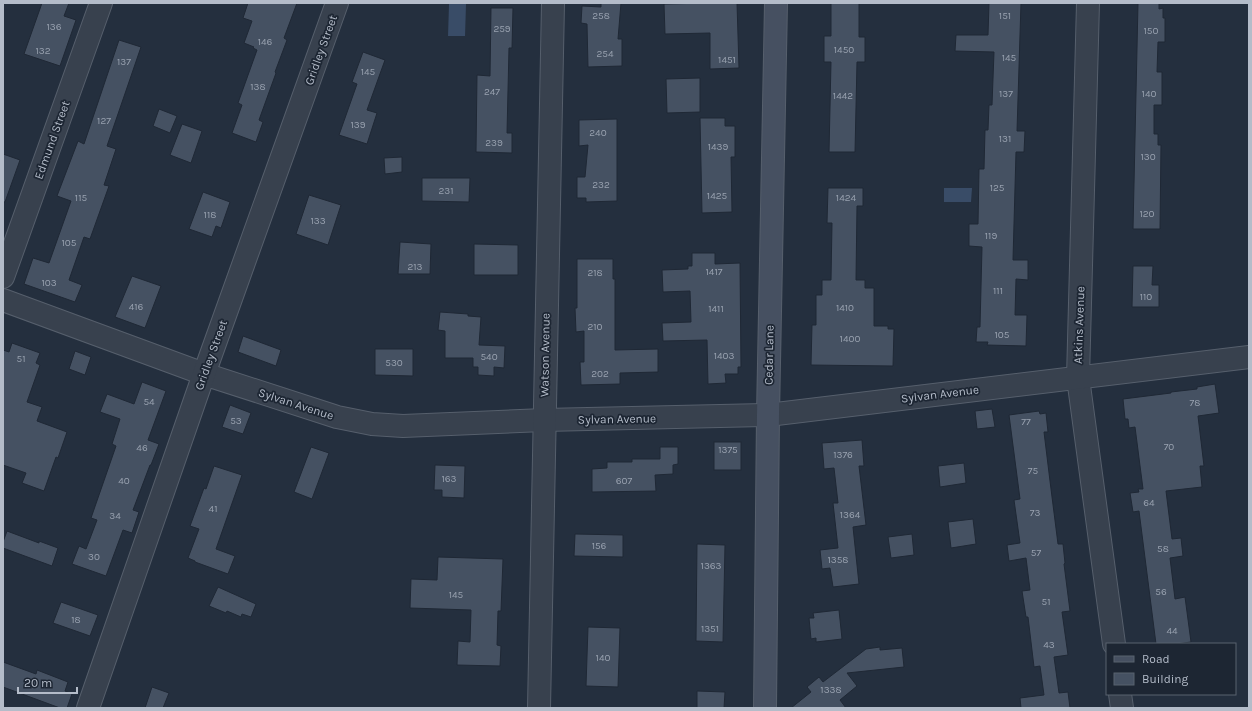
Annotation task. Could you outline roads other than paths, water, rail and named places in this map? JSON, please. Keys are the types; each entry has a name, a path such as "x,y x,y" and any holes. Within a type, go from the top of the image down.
{"street":[{"name":"Edmund Street","path":"3,277 101,3"},
{"name":"Gridley Street","path":"88,708 204,374 337,3"},
{"name":"Watson Avenue","path":"539,708 553,3"},
{"name":"Cedar Lane","path":"765,708 768,415 776,3"},
{"name":"Atkins Avenue","path":"1088,3 1078,378 1114,643"},
{"name":"Sylvan Avenue","path":"3,300 204,374 337,417 372,424 403,426 544,420 768,415 1249,357"},
{"path":"1120,695 1122,708"}],"water":[{"path":"449,4 466,4 465,36 448,36"},
{"path":"944,188 972,188 971,202 944,202"}]}
